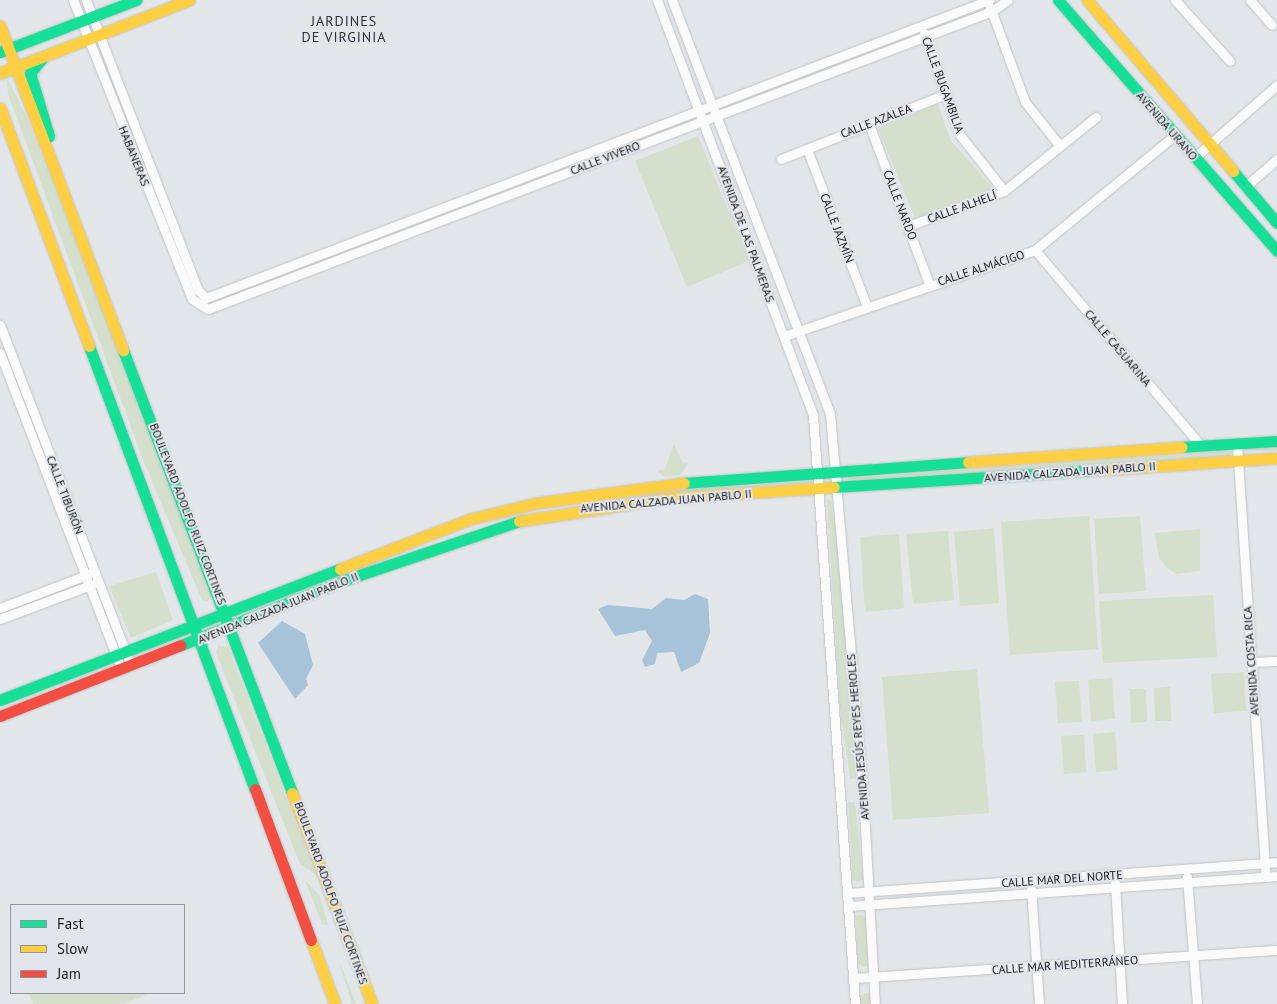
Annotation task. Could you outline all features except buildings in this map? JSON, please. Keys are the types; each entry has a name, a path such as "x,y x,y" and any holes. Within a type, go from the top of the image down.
{"main road":[{"path":"4,50 136,0"},
{"path":"0,74 190,0"},
{"name":"AVENIDA URANO","path":"1058,0 1277,251"},
{"name":"AVENIDA URANO","path":"1087,0 1277,223"},
{"name":"BOULEVARD ADOLFO RUIZ CORTINES","path":"0,26 4,50 15,67 58,184 231,626 372,1004"},
{"path":"44,56 33,66 31,80 58,184"},
{"path":"0,108 201,638 335,1004"},
{"name":"AVENIDA CALZADA JUAN PABLO II","path":"0,700 120,651 470,519 536,502 668,484 817,472 1277,442"},
{"name":"AVENIDA CALZADA JUAN PABLO II","path":"0,716 476,533 557,512 670,498 1277,458"},
{"path":"668,484 670,498"},
{"path":"470,519 476,533"}],"street":[{"name":"HABANERAS","path":"73,0 192,299 201,308"},
{"name":"HABANERAS","path":"86,0 202,296"},
{"name":"AVENIDA DE LAS PALMERAS","path":"657,0 700,109 810,405 817,472"},
{"name":"AVENIDA DE LAS PALMERAS","path":"672,0 828,404 834,471"},
{"name":"CALLE VIVERO","path":"202,296 283,269 988,0"},
{"path":"988,0 1025,102 1060,146"},
{"name":"CALLE VIVERO","path":"201,308 212,309 992,11 1008,0"},
{"path":"1175,0 1230,61"},
{"path":"1250,0 1272,25"},
{"name":"CALLE BUGAMBILIA","path":"922,26 960,135 1004,191"},
{"path":"859,49 864,60"},
{"path":"818,65 822,75"},
{"path":"1194,158 1277,85"},
{"name":"CALLE AZALEA","path":"781,159 946,94"},
{"name":"CALLE ALHELÍ","path":"908,226 1004,191 1096,117"},
{"name":"CALLE NARDO","path":"869,124 930,286"},
{"path":"126,134 137,130"},
{"name":"CALLE ALMÁCIGO","path":"784,336 1036,250 1175,135"},
{"name":"CALLE JAZMÍN","path":"807,149 867,307"},
{"path":"1245,187 1277,159"},
{"name":"CALLE CASUARINA","path":"1036,250 1201,446"},
{"path":"283,269 287,280"},
{"name":"CALLE TIBURÓN","path":"0,325 98,582 126,668"},
{"name":"CALLE TIBURÓN","path":"0,353 88,586 120,651"},
{"name":"AVENIDA COSTA RICA","path":"1237,445 1266,876"},
{"name":"AVENIDA JESÚS REYES HEROLES","path":"834,471 869,891 875,1004"},
{"name":"AVENIDA JESÚS REYES HEROLES","path":"817,472 856,1004"},
{"path":"51,486 61,482"},
{"path":"0,608 94,572"},
{"path":"0,619 98,582"},
{"path":"1251,662 1277,661"},
{"name":"CALLE MAR DEL NORTE","path":"847,893 1187,870 1277,862"},
{"path":"1187,870 1197,1004"},
{"path":"1114,875 1122,1004"},
{"name":"CALLE MAR DEL NORTE","path":"848,906 1031,895 1115,887 1277,876"},
{"path":"1030,881 1039,1004"},
{"name":"CALLE MAR MEDITERRÁNEO","path":"854,978 1277,950"}],"green space":[{"path":"7,78 27,117 213,597 207,601 202,600 143,460 8,94"},
{"path":"938,104 951,141 994,189 915,218 878,129"},
{"path":"698,136 749,261 687,287 635,161"},
{"path":"674,444 683,463 689,462 680,475 664,476 657,471 665,469"},
{"path":"1277,446 1276,451 1243,450 1245,448"},
{"path":"1232,451 1230,456 847,481 846,478"},
{"path":"812,481 813,483 676,492 678,490"},
{"path":"827,499 831,501 837,535 856,778 850,779 840,706"},
{"path":"1089,516 1098,649 1010,655 1001,522"},
{"path":"1140,516 1146,591 1099,594 1094,519"},
{"path":"994,528 999,603 960,606 954,532"},
{"path":"1200,529 1200,571 1176,574 1167,568 1159,558 1155,533"},
{"path":"948,531 954,600 913,604 906,534"},
{"path":"899,534 904,608 865,612 860,537"},
{"path":"156,572 173,620 131,638 109,586"},
{"path":"1213,595 1217,657 1103,663 1099,601"},
{"path":"218,645 228,647 316,875 300,864 216,653"},
{"path":"977,669 989,813 893,820 882,677"},
{"path":"1244,672 1246,711 1214,713 1211,674"},
{"path":"1112,678 1115,719 1091,721 1088,680"},
{"path":"1079,681 1082,722 1058,723 1055,682"},
{"path":"1170,687 1171,721 1155,721 1154,688"},
{"path":"1130,689 1146,689 1147,722 1131,723"},
{"path":"1115,732 1118,770 1096,772 1093,734"},
{"path":"1084,735 1086,772 1064,774 1061,736"},
{"path":"848,802 855,802 863,880 858,882 853,880"},
{"path":"305,880 320,896 328,925 322,924"},
{"path":"861,915 866,918 868,965 864,967 858,964 856,916"},
{"path":"338,960 344,973 356,1004 352,1004"},
{"path":"866,993 872,999 866,1005 860,999"},
{"path":"29,994 146,995 123,1004 33,1004"}],"water":[{"path":"695,594 708,599 710,633 699,663 681,672 674,652 657,653 655,664 645,667 642,660 652,641 645,630 615,636 598,609 608,605 652,609 666,598 684,600"},
{"path":"282,621 305,634 313,665 306,679 308,685 295,699 258,643"}],"traffic: fast":[{"path":"0,52 136,0"},
{"path":"1058,0 1277,251"},
{"path":"44,56 30,73 49,136"},
{"path":"1233,171 1277,223"},
{"path":"89,346 255,789"},
{"path":"123,350 292,793"},
{"path":"1181,447 1277,441"},
{"path":"684,483 968,462"},
{"path":"834,487 1100,470"},
{"path":"181,645 345,580 519,521"},
{"path":"0,700 340,569"}],"traffic: slow":[{"path":"0,73 189,0"},
{"path":"1087,0 1233,171"},
{"path":"0,26 123,350"},
{"path":"0,108 89,346"},
{"path":"968,462 1181,447"},
{"path":"1100,470 1277,458"},
{"path":"340,569 470,519 536,503 684,483"},
{"path":"519,521 670,498 834,487"},
{"path":"292,793 372,1004"},
{"path":"311,940 335,1004"}],"traffic: jam":[{"path":"0,716 181,645"},
{"path":"255,789 311,940"}],"district":[{"name":"JARDINES DE VIRGINIA","path":"344,30"}]}
